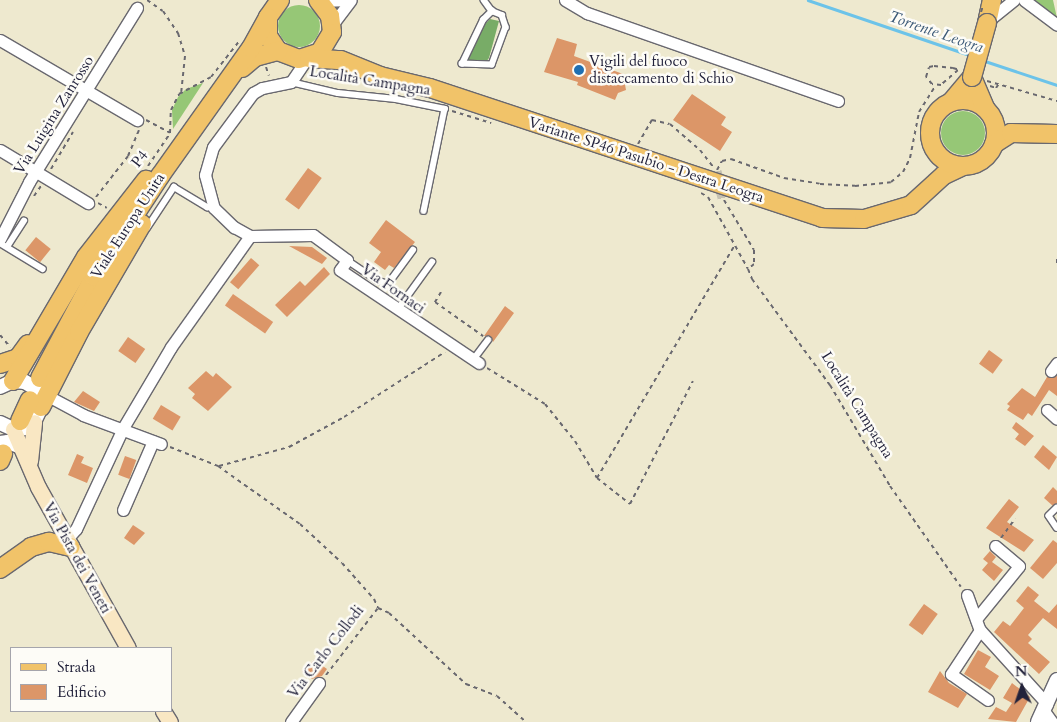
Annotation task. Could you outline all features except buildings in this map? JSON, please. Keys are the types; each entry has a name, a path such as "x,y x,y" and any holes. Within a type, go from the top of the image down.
{"main road":[{"path":"319,0 330,16 332,28 355,67"},
{"path":"274,7 268,36 282,54"},
{"path":"226,81 251,48 274,7"},
{"path":"932,186 935,151 930,135 933,119 952,102 969,75 993,7"},
{"path":"226,81 256,57 282,54 308,58 328,43 332,28"},
{"name":"Variante SP46 Pasubio - Destra Leogra","path":"308,58 328,57 355,67 430,88 822,218 843,221 873,217 911,206 944,175 963,166"},
{"path":"969,75 989,114 994,144"},
{"name":"Viale Europa Unita","path":"40,378 94,277 178,136 226,81"},
{"path":"952,102 966,100 1023,131"},
{"path":"935,151 944,160 963,166 982,160 1002,136 1023,131 1057,134"},
{"path":"5,381 110,224 149,176 178,136"},
{"path":"21,418 79,332 166,186 178,136"},
{"path":"0,364 18,358 56,306"},
{"name":"Via Pista dei Veneti","path":"21,418 21,447 38,486 127,647"},
{"name":"Via Pista dei Veneti","path":"21,418 29,446 30,465"},
{"path":"0,569 31,547 49,542 68,543"}],"street":[{"path":"319,0 350,0"},
{"path":"332,28 350,0"},
{"path":"565,0 586,13 838,101"},
{"path":"993,7 1014,0"},
{"path":"1024,0 1057,25"},
{"name":"Via Luigina Zanrosso","path":"2,243 137,8"},
{"path":"0,40 88,92 142,120"},
{"name":"Località Campagna","path":"282,54 291,66 291,82"},
{"name":"Località Campagna","path":"291,82 308,58"},
{"path":"214,208 205,175 213,147 253,93 262,88 291,82"},
{"path":"0,150 91,202"},
{"name":"Via Fornaci","path":"214,208 234,227 250,236 272,238 307,234 347,260 340,270 397,311 476,361"},
{"path":"68,543 123,428 170,347 250,236"},
{"name":"Via Pista dei Veneti","path":"5,381 25,382 36,389 21,418"},
{"path":"1047,410 1057,419"},
{"path":"21,418 83,415 123,428 157,443 123,510"},
{"path":"1,453 8,442 21,447"},
{"path":"988,700 950,674 978,625 1018,566 994,546"},
{"path":"967,596 978,625 1045,715"},
{"path":"1045,715 1057,680"},
{"name":"Via Carlo Collodi","path":"291,722 319,683"}],"lane":[{"path":"484,0 492,11 502,15 506,26 492,65 462,64 483,20 492,11"},
{"name":"Località Campagna","path":"291,82 338,94 396,99 445,108"},
{"path":"424,211 445,108"},
{"path":"141,238 174,187 207,207 214,208"},
{"path":"24,221 2,243 43,269"},
{"path":"347,260 377,280 388,284 413,250"},
{"path":"397,311 432,262"},
{"path":"476,361 488,340"},
{"path":"1057,508 1050,516 1057,528"}],"path":[{"name":"P4","path":"142,174 178,136 171,110 181,92 184,56 178,33 163,11 147,0"},
{"path":"181,92 210,77 245,34"},
{"path":"935,86 926,77 929,68 940,66 998,85 1057,101"},
{"path":"637,146 652,120 670,124 700,150 716,171 722,161 731,159 784,178 820,184 855,186 891,182 903,172 910,158 919,112 935,86 969,75"},
{"path":"445,108 500,126"},
{"path":"112,211 91,202 128,156 142,120 178,136"},
{"path":"31,201 41,175 77,125"},
{"name":"Località Campagna","path":"694,188 708,197 748,269 830,385 890,486 967,596"},
{"path":"723,198 754,250 754,264 748,269"},
{"path":"597,478 734,246"},
{"path":"440,292 435,302 488,340"},
{"path":"218,466 289,447 344,417 452,346"},
{"path":"476,361 545,404 575,441 597,478 630,504 693,381"},
{"path":"157,443 218,466 300,524 342,563 374,599 378,608"},
{"path":"994,546 1015,519"},
{"name":"Via Carlo Collodi","path":"319,683 378,608 389,613 466,684 497,696 526,722"}],"green space":[{"path":"1033,0 1053,0 1057,18 1035,1"},
{"path":"303,5 311,8 317,14 320,26 317,38 311,44 295,47 287,44 281,38 278,22 281,14 287,8"},
{"path":"490,19 499,21 489,58 486,62 467,60 481,28"},
{"path":"203,83 173,129 172,110 178,97 186,89"},
{"path":"963,111 975,115 981,121 985,133 981,145 975,151 963,155 951,151 945,145 941,133 945,121 951,115"}],"waterway":[{"name":"Torrente Leogra","path":"808,0 970,55"},
{"name":"Torrente Leogra","path":"982,60 1057,85"}],"tunnel":[{"path":"716,171 723,198"}],"place":[{"name":"Vigili del fuoco distaccamento di Schio","path":"579,70"}]}
